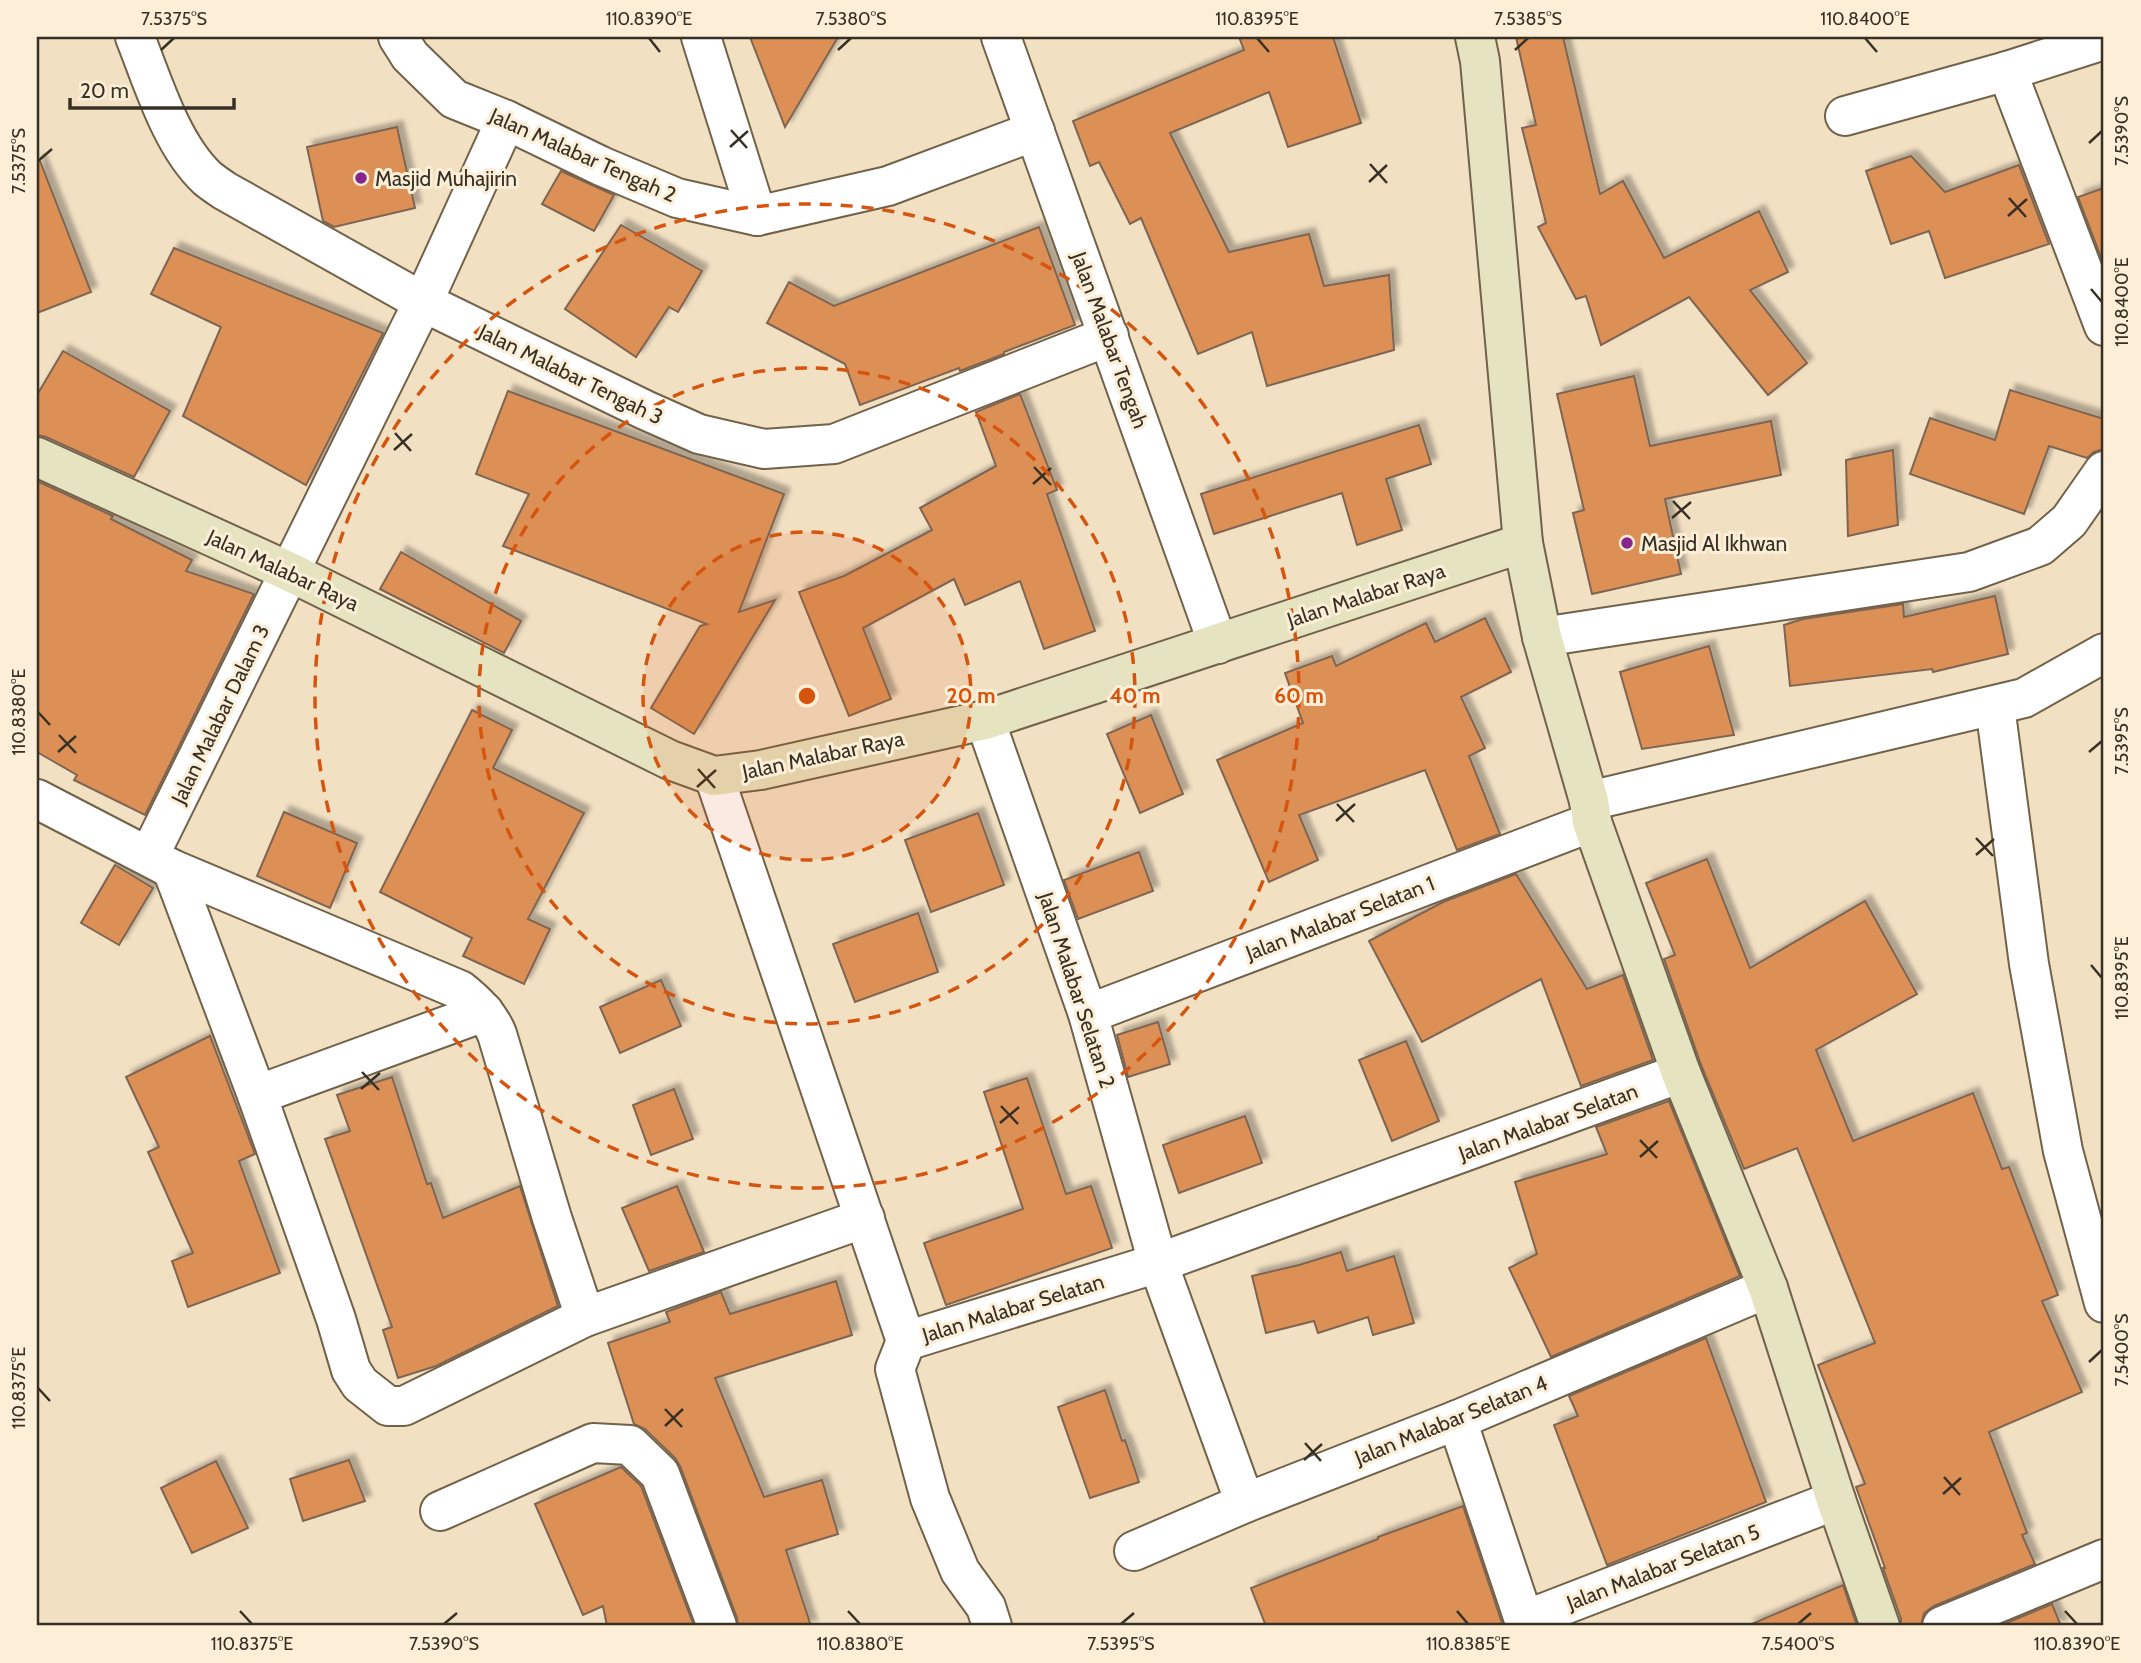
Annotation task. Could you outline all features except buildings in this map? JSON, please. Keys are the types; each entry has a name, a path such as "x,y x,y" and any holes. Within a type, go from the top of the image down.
{"street":[{"name":"Jalan Malabar Tengah 3","path":"135,37 176,134 191,159 207,178 225,191 423,302 699,434 764,449 834,444 1109,336"},
{"name":"Jalan Malabar Tengah 2","path":"398,37 410,56 454,99 677,198 757,216 888,186 1035,131"},
{"path":"701,37 757,216"},
{"name":"Jalan Malabar Tengah","path":"1001,37 1218,644"},
{"path":"1475,37 1480,61 1524,543 1542,637 1591,811 1681,1073 1768,1288 1836,1500 1880,1626"},
{"path":"1845,116 2007,71 2104,40"},
{"path":"2007,71 2104,326"},
{"name":"Jalan Malabar Dalam 3","path":"161,863 290,572 423,302 506,120"},
{"name":"Jalan Malabar Raya","path":"37,457 290,572 670,760 714,776 761,771 985,720 1524,543"},
{"path":"1542,637 1969,572 2040,546 2069,521 2104,471"},
{"name":"Jalan Malabar Selatan 1","path":"1088,1014 1591,811 2024,698 2104,653"},
{"path":"1995,706 2029,964 2063,1151 2104,1303"},
{"name":"Jalan Malabar Selatan 2","path":"985,720 1088,1014 1158,1263 1245,1503"},
{"name":"Jalan Malabar Selatan","path":"714,776 906,1341 1158,1263 1681,1073"},
{"path":"37,799 161,863 460,990 484,1012 497,1034 552,1218 585,1317"},
{"path":"161,863 257,1095 351,1370 360,1384 388,1406 404,1406 585,1317 865,1218"},
{"path":"257,1095 484,1012"},
{"name":"Jalan Malabar Selatan 4","path":"1134,1550 1245,1503 1457,1420 1768,1288"},
{"path":"906,1341 895,1369 930,1498 960,1571 986,1607 992,1626"},
{"name":"Jalan Malabar Selatan 5","path":"1457,1420 1525,1620 1836,1500"},
{"path":"440,1511 593,1443 630,1445 660,1474 718,1626"},
{"path":"1942,1626 2104,1559"}],"place":[{"name":"Masjid Muhajirin","path":"361,178"},
{"name":"Masjid Al Ikhwan","path":"1627,543"}]}
